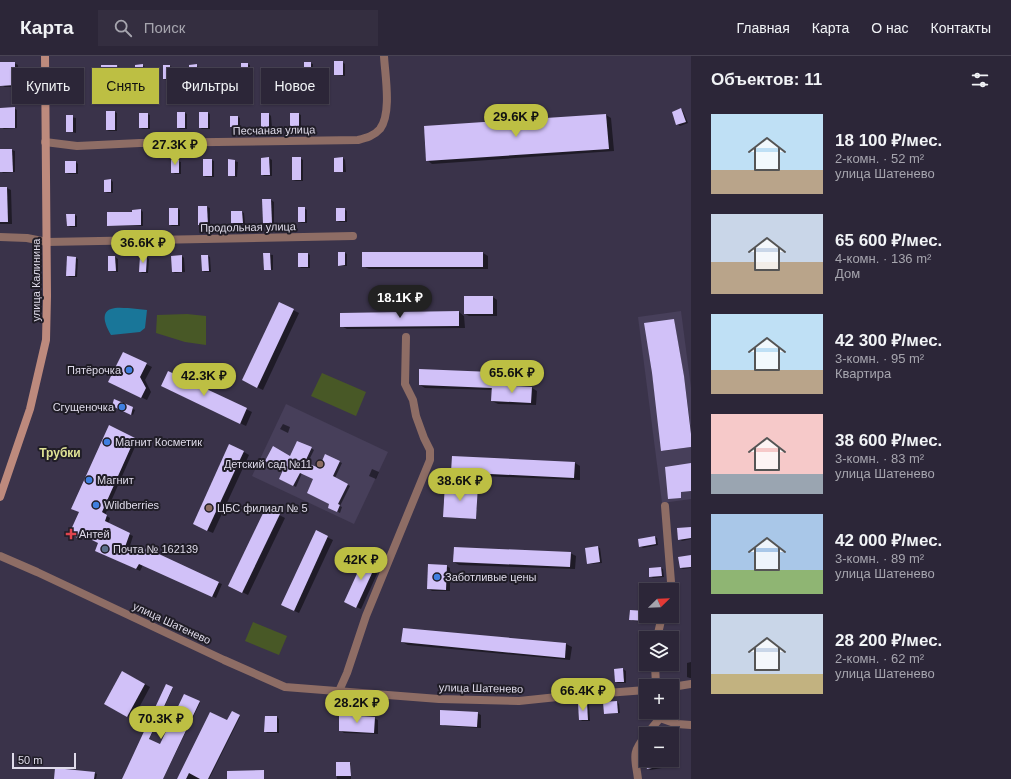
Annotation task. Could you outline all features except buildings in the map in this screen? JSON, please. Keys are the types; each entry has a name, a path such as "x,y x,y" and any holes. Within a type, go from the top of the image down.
{"main road":[{"name":"улица Калинина","path":"0,497 30,410 46,340 47,242 45,56"}],"street":[{"name":"Песчаная улица","path":"45,142 77,146 140,143 358,140 372,136 380,129 385,118 386,100 384,56"},
{"name":"Продольная улица","path":"0,237 27,238 47,242 354,236"},
{"path":"339,691 347,673 366,616 430,460 430,450 416,416 413,400 405,384 406,337"},
{"path":"665,506 671,583"},
{"name":"улица Шатенево","path":"0,556 285,687 439,699 519,701 639,691"},
{"path":"679,686 691,684"},
{"path":"668,719 677,724 691,725"},
{"path":"638,779 635,752 639,746"}],"shaded area":[{"path":"681,311 691,388 691,499 662,503 638,317"},
{"name":"Детский сад №11","path":"286,404 388,452 354,524 252,476"}],"green space":[{"path":"187,314 206,316 206,345 185,342 156,333 157,315"},
{"path":"322,373 366,392 356,416 311,396"},
{"path":"253,622 287,636 279,655 245,641"}],"water":[{"path":"113,308 147,310 145,328 140,332 111,335 105,321 105,314"}],"place":[{"name":"Пятёрочка","path":"129,370"},
{"name":"Сгущеночка","path":"122,407"},
{"name":"Магнит Косметик","path":"107,442"},
{"name":"Детский сад №11","path":"320,464"},
{"name":"Магнит","path":"89,480"},
{"name":"Wildberries","path":"96,505"},
{"name":"ЦБС филиал № 5","path":"209,508"},
{"name":"Антей","path":"71,534"},
{"name":"Почта № 162139","path":"105,549"},
{"name":"Заботливые цены","path":"437,577"}],"district":[{"name":"Трубки","path":"60,453"}]}
